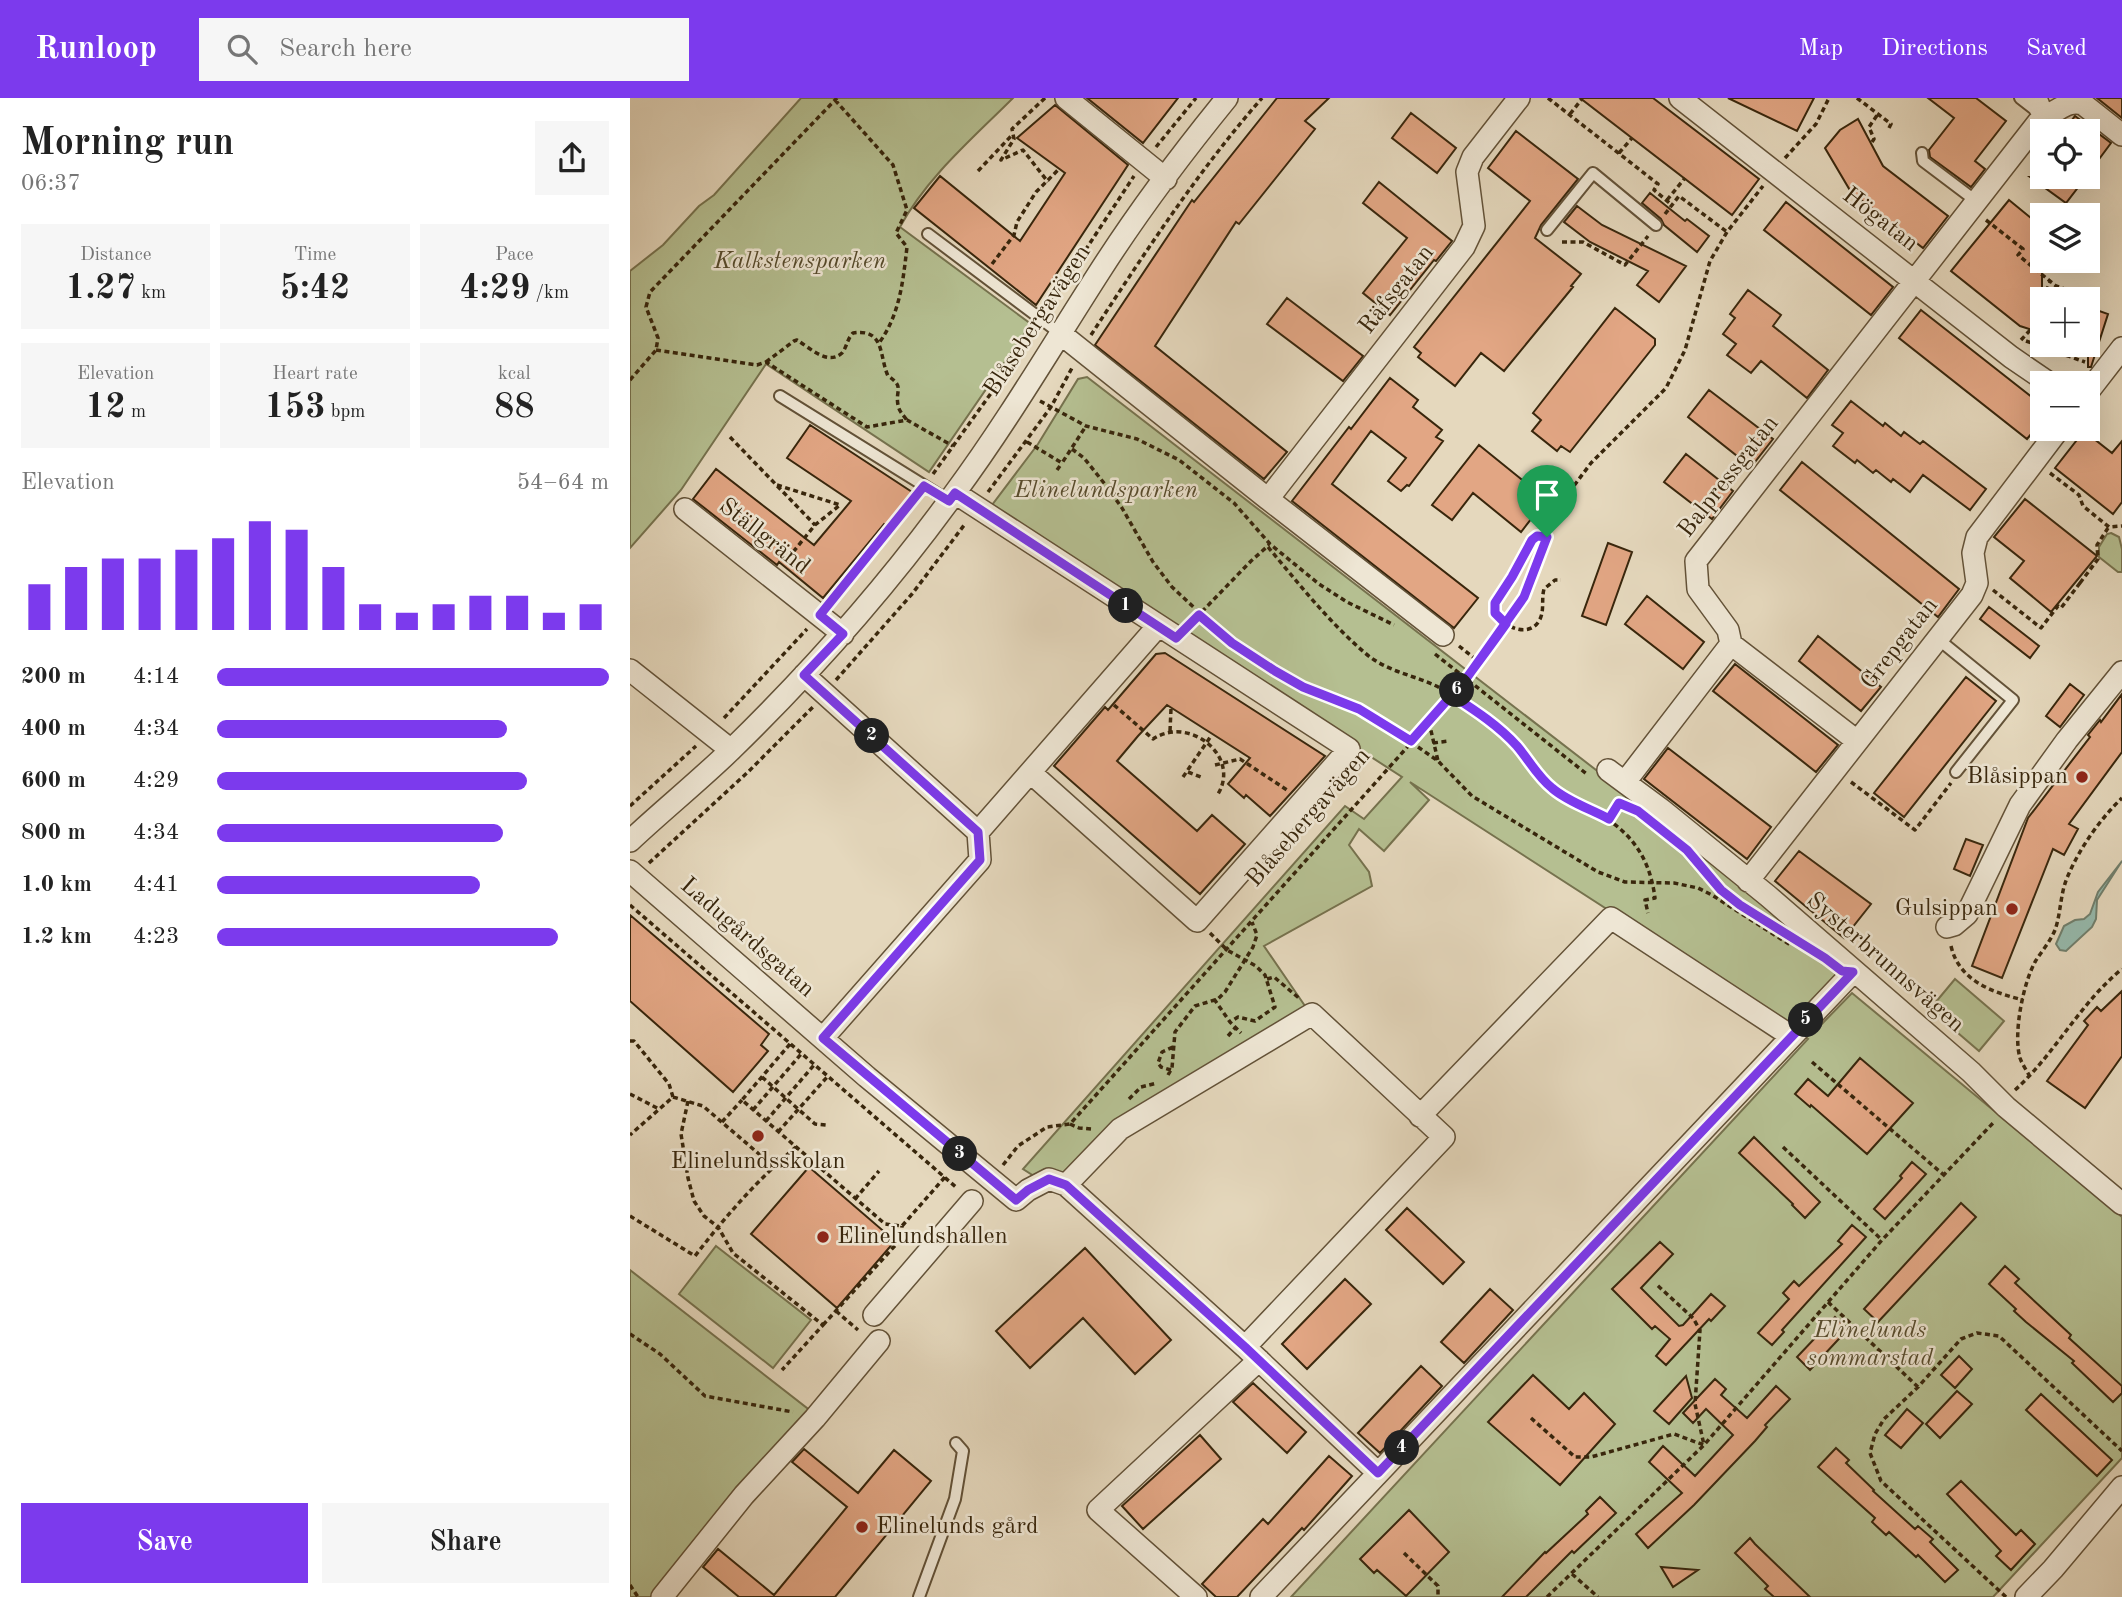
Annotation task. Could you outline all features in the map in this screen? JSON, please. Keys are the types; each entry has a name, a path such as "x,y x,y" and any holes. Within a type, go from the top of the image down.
{"street":[{"path":"1066,98 1166,179"},
{"name":"Blåsebergavägen","path":"630,841 731,750 843,634 952,497 1025,392 1103,267 1227,98"},
{"name":"Högatan","path":"1680,98 1784,162 1915,280 2033,371"},
{"name":"Räfsgatan","path":"1268,499 1464,247 1474,226 1467,172 1474,157 1512,103"},
{"path":"2039,107 2051,114 2070,103 2083,104 2122,135"},
{"name":"Balpressgatan","path":"1731,644 1728,630 1698,589 1696,561 1973,205 2039,107"},
{"path":"1061,334 1268,499 1434,641"},
{"path":"2100,377 2122,348"},
{"name":"Grepgatan","path":"1748,881 1972,594 1977,583 1973,553 1977,537 2050,441"},
{"path":"952,497 1349,749 1197,921 1031,773"},
{"name":"Ställgränd","path":"685,509 843,634"},
{"path":"978,832 1101,693 1167,632"},
{"path":"1609,781 1731,644 1857,741"},
{"path":"630,670 731,750"},
{"path":"1947,927 1954,925 1967,914 2020,805 2067,740 2122,672"},
{"path":"804,675 978,832 980,860 823,1038"},
{"name":"Systerbrunnsvägen","path":"1609,781 1748,881 1971,1072 2006,1107 2122,1204"},
{"name":"Ladugårdsgatan","path":"630,871 1016,1200 1049,1179 1066,1185"},
{"path":"1420,1116 1611,918 1791,1036"},
{"path":"1261,1597 1853,972"},
{"path":"1196,1597 1098,1510 1252,1353 1444,1137 1312,1014 1121,1129 1066,1185 1252,1353 1378,1473"},
{"path":"874,1315 972,1201"},
{"path":"662,1597 744,1494 815,1418 878,1343"},
{"path":"2026,1597 2122,1487"}],"lane":[{"path":"2020,98 2039,107"},
{"path":"1922,153 1923,161 1973,205"},
{"path":"1547,230 1592,173 1657,225"},
{"path":"928,234 1061,334"},
{"path":"780,396 924,486 952,497"},
{"path":"1938,639 2013,700 1956,772"},
{"path":"919,1597 955,1499 963,1451 956,1443"}],"path":[{"path":"1045,98 1012,129 1014,139 1001,160 1023,150 1048,182"},
{"path":"630,806 710,732 820,615 924,486 1002,378 1143,162 1196,98"},
{"path":"1082,350 1172,215 1239,124 1262,98"},
{"path":"1548,98 1658,184 1654,190 1672,205"},
{"name":"Blåsebergavägen","path":"1070,1124 1453,696 1479,662 1524,597 1547,537 1573,487 1591,463 1671,381 1685,350 1710,261 1727,232 1816,124 1829,98"},
{"path":"1857,98 1891,124 1889,128"},
{"path":"630,380 656,350 658,338 646,307 650,292 836,99 893,165 907,209 896,233 907,247 903,289 894,317 879,343"},
{"path":"1569,114 1582,99"},
{"path":"1872,142 1874,139 1869,127 1878,114"},
{"path":"978,171 1013,134"},
{"path":"1619,153 1632,138"},
{"path":"1780,151 1784,162"},
{"path":"983,277 1014,235 1017,222 1036,192 1058,170"},
{"path":"1667,201 1685,178"},
{"path":"1973,205 2023,249 2018,255 2059,287"},
{"path":"2048,287 2050,281"},
{"path":"2030,330 2021,340 2030,343"},
{"path":"656,350 757,365 766,362 797,340 823,357 832,358 841,354 852,333 870,335 879,343 888,376 899,386 898,409 907,420 953,446"},
{"path":"2070,357 2096,366 2104,372"},
{"path":"766,362 867,427 907,420"},
{"path":"1025,392 1086,426 1137,439 1179,460 1234,503 1325,613 1366,654 1396,672 1430,683 1489,720 1518,747 1550,787 1560,795 1609,819 1631,838 1645,858 1653,881 1655,898 1645,900 1648,913"},
{"path":"1057,470 1086,426"},
{"path":"730,437 815,525"},
{"path":"1027,442 1062,463"},
{"path":"1072,449 1084,458 1104,483 1153,562 1172,587 1232,643 1303,687 1359,709 1411,741 1438,761 1472,796 1598,872 1625,882 1674,883 1705,892 1794,947"},
{"path":"2035,461 2079,495 2083,506 2109,527 2122,526"},
{"path":"772,577 815,525 840,505 777,485"},
{"path":"1976,576 2041,628 2058,606 2061,608 2078,582 2098,559 2098,545 2109,527"},
{"path":"1547,537 1537,536 1532,540 1495,603 1495,613 1506,624 1521,630 1535,626 1543,610 1544,589 1555,580 1561,580"},
{"path":"1167,632 1199,615 1269,545"},
{"path":"1269,545 1338,596 1397,626"},
{"path":"1479,662 1448,637 1434,641 1466,679 1609,781 1619,803 1629,807"},
{"path":"1101,693 1153,739 1170,731 1185,731 1206,743 1223,764 1224,782 1218,794"},
{"path":"1170,731 1171,709"},
{"path":"1429,722 1438,761"},
{"path":"1183,777 1211,736"},
{"path":"1433,743 1449,741"},
{"path":"1215,765 1240,759 1294,795"},
{"path":"1835,769 1915,830 1954,780 1956,772"},
{"path":"1188,772 1202,777"},
{"path":"2030,1077 2020,1058 2018,1034 2023,1000 2034,964 2053,933 2061,910 2067,877 2098,823 2122,798"},
{"path":"1609,819 1619,803"},
{"path":"1708,873 1721,890 1761,918"},
{"path":"630,905 972,1201"},
{"path":"1125,1103 1141,1087 1167,1079 1171,1070 1175,1032 1195,1006 1225,992 1256,935 1252,922"},
{"path":"1947,927 1959,966 1975,982 1995,992 2023,1000"},
{"path":"1227,950 1256,966 1266,979 1275,1007 1255,1021 1238,1017 1230,1022"},
{"path":"1547,1597 1704,1446 1882,1240 1945,1176 2006,1107 2009,1096 2030,1077 2080,1014 2122,969"},
{"path":"1266,979 1274,977 1308,1006 1312,1014"},
{"path":"1214,999 1245,1040"},
{"path":"1228,1036 1235,1028"},
{"path":"630,1041 634,1041 669,1084 673,1097"},
{"path":"722,1122 790,1044"},
{"path":"1171,1070 1158,1063 1162,1052 1173,1047"},
{"path":"753,1110 802,1053"},
{"path":"1812,1062 1945,1176"},
{"path":"766,1121 814,1065"},
{"path":"778,1132 828,1076"},
{"path":"762,1077 815,1124 826,1125"},
{"path":"630,1094 659,1109"},
{"path":"673,1097 704,1106 773,1167"},
{"path":"630,1135 673,1097"},
{"path":"742,1100 885,1224 902,1226"},
{"path":"688,1101 681,1134 694,1201 704,1216 718,1227 733,1253 823,1325"},
{"path":"990,1179 1017,1146 1047,1127 1070,1124 1091,1129 1099,1124"},
{"path":"630,1216 695,1256 773,1167 796,1147"},
{"path":"1783,1147 1882,1240"},
{"path":"855,1199 879,1171"},
{"path":"782,1370 901,1239 902,1226 944,1177"},
{"path":"1656,1284 1693,1318 1700,1330 1695,1404 1704,1446"},
{"path":"1828,1302 1918,1387"},
{"path":"836,1311 878,1343"},
{"path":"2006,1597 1881,1480 1870,1453 1875,1434 1884,1419 1918,1387 1961,1339 1977,1333 1999,1336 2122,1451"},
{"path":"630,1334 660,1354 705,1396 815,1418"},
{"path":"1531,1418 1575,1457 1591,1457 1674,1434 1704,1446"},
{"path":"1404,1553 1437,1586 1437,1597"},
{"path":"1572,1574 1598,1597"},
{"path":"630,1586 638,1597"}],"green space":[{"name":"Kalkstensparken","path":"801,98 1013,98 937,175 923,191 900,227 1031,324 929,472 766,364 681,490 630,548 630,271 663,245 699,206 714,195"},
{"name":"Elinelunds sommarstad","path":"1087,377 1837,956 1853,972 1816,1030 1852,993 2122,1217 2122,1458 1993,1597 1291,1597 1808,1039 1410,782 1429,800 1384,851 1359,829 1349,845 1369,872 1372,886 1264,946 1305,1006 1180,1087 1056,1190 1023,1169 1345,806 1364,819 1402,777 989,509 1038,444 1078,379"},
{"path":"2107,534 2119,537 2122,572 2118,572 2099,557 2099,547"},
{"path":"1955,979 2004,1021 1979,1051 1930,1009"},
{"path":"716,1246 811,1320 773,1368 679,1294"},
{"path":"630,1270 812,1412 654,1597 630,1597"}],"water":[{"path":"2122,861 2097,900 2096,919 2092,927 2066,951 2060,950 2056,944 2064,926 2090,914 2098,892"}],"building":[{"path":"1087,98 1178,98 1143,143"},
{"path":"1277,98 1329,98 1305,121 1315,129 1239,224 1236,222 1155,346 1287,452 1264,479 1095,345 1192,200 1194,202"},
{"path":"1580,98 1653,98 1759,179 1732,215"},
{"path":"1728,98 1814,98 1797,131"},
{"path":"1928,98 1976,98 2006,121 1975,161 1985,169 1971,187 1930,157 1929,150 1954,118"},
{"path":"2097,98 2122,98 2122,118"},
{"path":"1055,105 1128,165 1036,305 914,208 940,176 1020,241 1065,173 1017,138"},
{"path":"1411,113 1456,148 1437,173 1392,138"},
{"path":"1858,119 1883,166 1948,216 1923,248 1851,192 1825,148 1840,130"},
{"path":"1516,131 1578,179 1541,225 1535,238 1581,274 1504,371 1481,353 1455,386 1418,357 1421,353 1414,347 1530,201 1488,168"},
{"path":"2100,135 2111,143 2100,158"},
{"path":"1379,182 1452,241 1390,315 1363,293 1407,238 1363,203"},
{"path":"2047,189 2077,189 2066,203"},
{"path":"1650,193 1709,236 1697,252 1642,203"},
{"path":"2009,200 2030,217 2030,273 2042,273 2042,287 2030,287 2030,329 2020,326 1951,271"},
{"path":"1786,202 1893,287 1871,315 1764,230"},
{"path":"1577,206 1602,225 1686,266 1659,302 1637,285 1648,271 1590,242 1564,222"},
{"path":"1748,290 1781,315 1773,326 1828,370 1807,398 1761,361 1751,373 1727,355 1736,344 1723,334 1735,318 1730,314"},
{"path":"1287,298 1363,356 1343,381 1267,324"},
{"path":"1615,308 1655,339 1655,345 1570,452 1561,446 1557,451 1532,431 1541,420 1533,413"},
{"path":"1921,310 2030,396 2030,435 2027,439 1899,338"},
{"path":"2100,311 2108,314 2100,339"},
{"path":"2088,357 2094,357 2091,367 2088,367"},
{"path":"1390,378 1418,400 1413,407 1442,430 1436,437 1443,441 1409,486 1401,491 1388,481 1406,458 1371,431 1332,484 1478,598 1454,628 1292,501"},
{"path":"1709,390 1773,439 1751,467 1688,417"},
{"path":"1851,401 1883,426 1885,423 1901,436 1904,432 1920,444 1923,441 1986,489 1970,510 1923,475 1910,492 1876,470 1873,473 1857,460 1855,463 1833,446 1843,433 1832,425"},
{"path":"810,425 912,492 887,526 884,524 823,598 693,499 716,469 814,545 851,501 787,458"},
{"path":"2076,441 2097,441 2112,453 2122,441 2122,502 2113,514 2055,468"},
{"path":"1479,445 1542,496 1537,502 1542,505 1521,532 1473,493 1452,520 1432,505"},
{"path":"1686,454 1733,491 1712,519 1664,482"},
{"path":"1802,462 1959,589 1938,617 1780,490"},
{"path":"2025,499 2097,556 2051,612 2010,578 2024,561 1994,537"},
{"path":"1608,543 1632,552 1606,625 1582,616"},
{"path":"1647,596 1704,642 1683,669 1625,624"},
{"path":"1989,607 2039,646 2030,658 1980,619"},
{"path":"1818,636 1881,687 1861,711 1799,661"},
{"path":"1165,653 1325,756 1270,816 1246,795 1244,798 1228,784 1250,758 1167,705 1138,736 1117,761 1197,831 1212,815 1245,844 1200,894 1054,766 1105,707 1108,710 1156,654"},
{"path":"1735,664 1838,745 1816,772 1713,691"},
{"path":"1966,677 1996,701 1904,817 1874,793"},
{"path":"2070,684 2084,695 2060,727 2046,716"},
{"path":"2122,694 2122,752 2069,824 2078,829 2064,855 2053,849 2002,978 1972,966 2028,818 2090,737 2088,735"},
{"path":"1668,748 1771,827 1747,859 1644,779"},
{"path":"1966,839 1983,845 1970,876 1954,869"},
{"path":"1799,851 1871,904 1844,938 1775,881"},
{"path":"630,915 769,1034 761,1045 768,1051 733,1092 630,1001"},
{"path":"2122,991 2122,1056 2085,1108 2047,1081 2088,1025 2084,1021 2097,1007 2101,1011"},
{"path":"1860,1058 1913,1103 1867,1154 1795,1094 1808,1079 1828,1096"},
{"path":"1754,1137 1820,1202 1805,1218 1739,1153"},
{"path":"1912,1162 1926,1174 1885,1219 1874,1209 1902,1178 1900,1176"},
{"name":"Elinelundshallen","path":"809,1167 895,1241 837,1308 751,1234"},
{"path":"1961,1203 1976,1217 1878,1322 1864,1309"},
{"path":"1407,1208 1464,1262 1443,1284 1386,1230"},
{"path":"1852,1225 1866,1237 1782,1330 1784,1332 1772,1345 1758,1333 1789,1299 1783,1293 1794,1281 1799,1286 1842,1244 1838,1241"},
{"path":"1660,1242 1673,1254 1641,1288 1679,1326 1683,1325 1711,1294 1725,1306 1711,1321 1709,1319 1666,1365 1656,1356 1670,1339 1655,1326 1652,1329 1612,1289"},
{"path":"1085,1248 1171,1340 1135,1374 1083,1318 1030,1368 996,1331"},
{"path":"2005,1266 2019,1279 2015,1283 2071,1335 2069,1338 2122,1386 2122,1393 2113,1402 2072,1363 2074,1361 2026,1322 1989,1284"},
{"path":"1345,1279 1371,1304 1307,1369 1282,1344"},
{"path":"1490,1289 1513,1310 1464,1363 1441,1342"},
{"path":"1835,1317 1848,1329 1810,1370 1797,1357"},
{"path":"1959,1356 1972,1369 1955,1388 1941,1375"},
{"path":"1421,1366 1442,1386 1380,1453 1358,1433"},
{"path":"1533,1375 1569,1409 1584,1393 1615,1424 1560,1485 1488,1422"},
{"path":"1686,1376 1692,1398 1669,1424 1654,1411"},
{"path":"1715,1379 1726,1389 1721,1395 1747,1418 1776,1386 1790,1399 1765,1425 1767,1427 1755,1441 1694,1505 1648,1548 1636,1534 1682,1493 1649,1462 1663,1446 1695,1476 1733,1435 1706,1409 1693,1423 1683,1413"},
{"path":"1253,1383 1306,1432 1287,1453 1233,1402"},
{"path":"1957,1391 1972,1404 1940,1438 1926,1424"},
{"path":"2041,1394 2112,1460 2097,1476 2026,1410"},
{"path":"1907,1409 1923,1423 1901,1448 1885,1435"},
{"path":"1200,1435 1221,1459 1143,1529 1122,1506"},
{"path":"1836,1448 1849,1460 1846,1463 1873,1491 1915,1529 1918,1526 1933,1539 1930,1542 1958,1570 1945,1582 1918,1555 1916,1557 1889,1532 1886,1535 1872,1522 1875,1518 1818,1467"},
{"name":"Elinelunds gård","path":"804,1449 858,1493 894,1450 931,1481 835,1597 739,1597 703,1567 718,1549 774,1595 847,1507 792,1462"},
{"path":"1329,1456 1352,1476 1304,1530 1302,1528 1237,1597 1216,1597 1202,1584 1263,1519 1268,1524"},
{"path":"1961,1481 2016,1535 2021,1530 2035,1544 2011,1570 1996,1556 2001,1551 1947,1494"},
{"path":"1600,1497 1616,1513 1574,1553 1572,1551 1526,1597 1502,1597 1545,1552 1588,1514 1586,1511"},
{"path":"1409,1510 1449,1552 1406,1596 1377,1570 1374,1573 1360,1559"},
{"path":"1750,1538 1810,1597 1774,1597 1765,1589 1768,1586 1735,1553"},
{"path":"1661,1567 1698,1570 1673,1587"}],"place":[{"name":"Blåsippan","path":"2082,777"},
{"name":"Gulsippan","path":"2012,909"},
{"name":"Elinelundsskolan","path":"758,1136"},
{"name":"Elinelundshallen","path":"823,1237"},
{"name":"Elinelunds gård","path":"862,1527"}],"route":[{"path":"1547,537 1524,597 1506,624 1479,663 1411,741 1359,709 1303,687 1275,671 1232,643 1199,615 1176,638 955,493 949,501 924,486 820,615 843,634 804,675 978,832 980,860 823,1038 1016,1200 1049,1179 1066,1185 1245,1347 1378,1473 1853,972 1842,971 1740,905 1721,890 1687,850 1638,811 1619,803 1609,819 1560,795 1534,770 1518,747 1489,720 1453,696 1479,663 1479,662 1506,624 1495,613 1495,603 1532,540 1537,536 1547,537"}],"park label":[{"name":"Elinelundsparken","path":"1106,491"}]}
